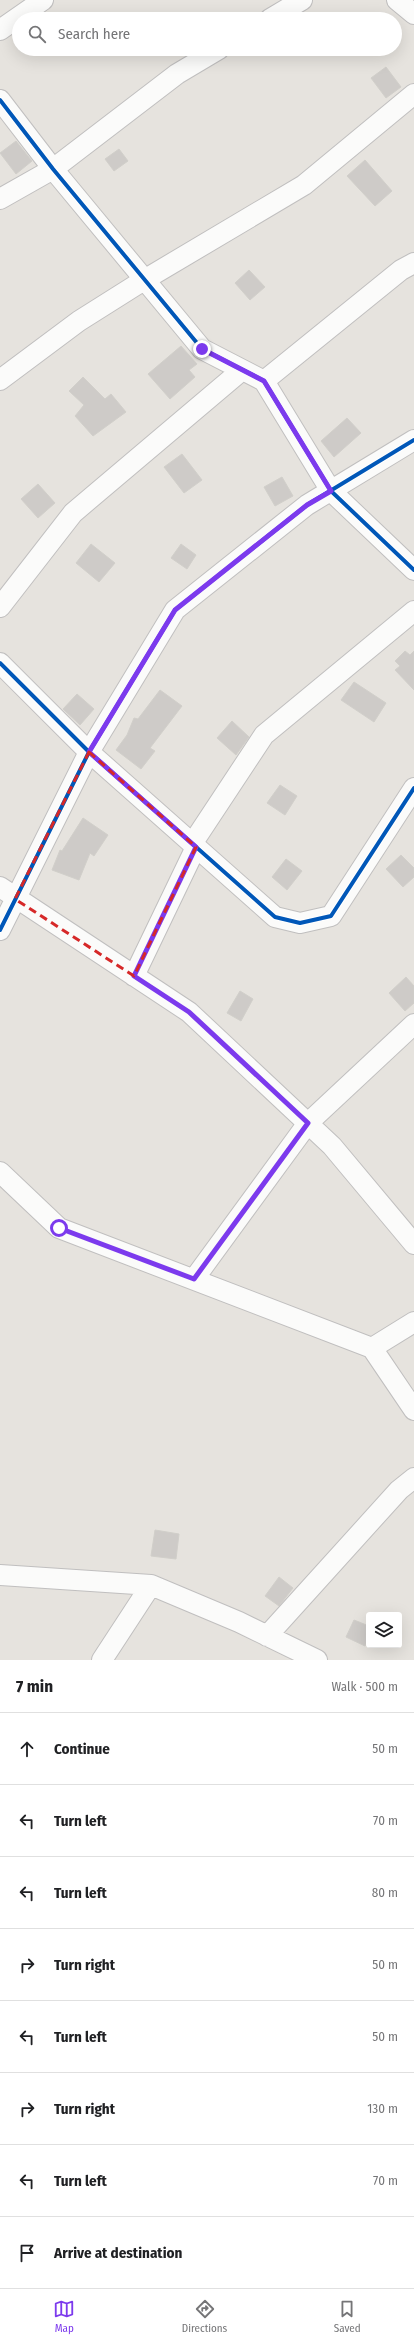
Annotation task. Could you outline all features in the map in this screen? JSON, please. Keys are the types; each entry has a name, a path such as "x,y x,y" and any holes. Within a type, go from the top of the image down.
{"street":[{"path":"26,12 43,0"},
{"path":"282,12 302,0"},
{"path":"397,0 414,14"},
{"path":"0,30 12,22"},
{"path":"0,199 53,169 177,74 207,56"},
{"path":"0,380 79,321 144,280 304,185 414,94"},
{"path":"0,100 53,169 202,349 264,381 331,491 414,570"},
{"path":"264,381 401,270 414,263"},
{"path":"0,607 73,513 242,370"},
{"path":"0,930 8,893 89,752 175,610 307,505 414,440"},
{"path":"134,976 194,845 264,735 414,611"},
{"path":"0,663 89,752 275,917 300,922 332,916 414,789"},
{"path":"8,893 189,1012 332,1146 414,1244"},
{"path":"194,1279 308,1123 414,1024"},
{"path":"0,1172 59,1228 372,1348 414,1410"},
{"path":"372,1348 414,1322"},
{"path":"267,1636 399,1490 414,1478"},
{"path":"0,1575 151,1585 267,1636 317,1660"},
{"path":"102,1660 151,1585"}],"highlighted area":[{"path":"89,752 196,847 134,976 15,899"}],"building":[{"path":"386,67 401,87 386,98 371,78"},
{"path":"16,141 32,161 16,174 0,153"},
{"path":"119,149 128,161 114,171 105,159"},
{"path":"365,160 392,191 375,206 347,176"},
{"path":"249,270 265,287 250,300 235,283"},
{"path":"181,346 197,364 189,370 195,377 170,399 148,374"},
{"path":"83,377 105,399 111,394 126,412 93,436 75,416 84,405 69,391"},
{"path":"347,418 361,433 334,457 321,441"},
{"path":"182,454 202,480 184,493 164,467"},
{"path":"282,477 293,496 275,506 264,487"},
{"path":"38,484 55,503 38,518 21,499"},
{"path":"91,544 115,563 99,582 76,563"},
{"path":"181,544 196,555 187,569 171,558"},
{"path":"405,651 410,655 414,651 414,690 395,670 400,666 395,661"},
{"path":"354,682 386,703 374,722 341,700"},
{"path":"160,690 182,706 150,748 155,751 141,769 116,750 127,735 134,718 138,719"},
{"path":"77,694 94,709 80,725 63,709"},
{"path":"232,721 249,737 236,755 217,738"},
{"path":"280,785 297,796 285,815 267,803"},
{"path":"83,818 108,835 94,856 90,853 79,880 52,870 60,850 62,851"},
{"path":"401,855 414,868 414,877 403,887 386,869"},
{"path":"286,859 302,871 287,890 272,877"},
{"path":"406,977 414,986 414,1003 405,1011 389,993"},
{"path":"240,991 253,999 241,1021 227,1013"},
{"path":"155,1530 179,1534 176,1559 151,1556"},
{"path":"279,1577 293,1588 279,1606 265,1596"},
{"path":"354,1620 366,1625 365,1646 346,1637"}],"cycle path":[{"path":"0,100 53,169 202,349 264,381 331,491 414,570"},
{"path":"0,930 89,752 175,610 307,505 414,440"},
{"path":"0,663 89,752 275,917 300,923 331,916 414,788"}],"route":[{"path":"59,1228 194,1279 308,1123 189,1012 134,976 196,847 89,752 175,610 307,505 331,491 264,381 202,349"}]}
